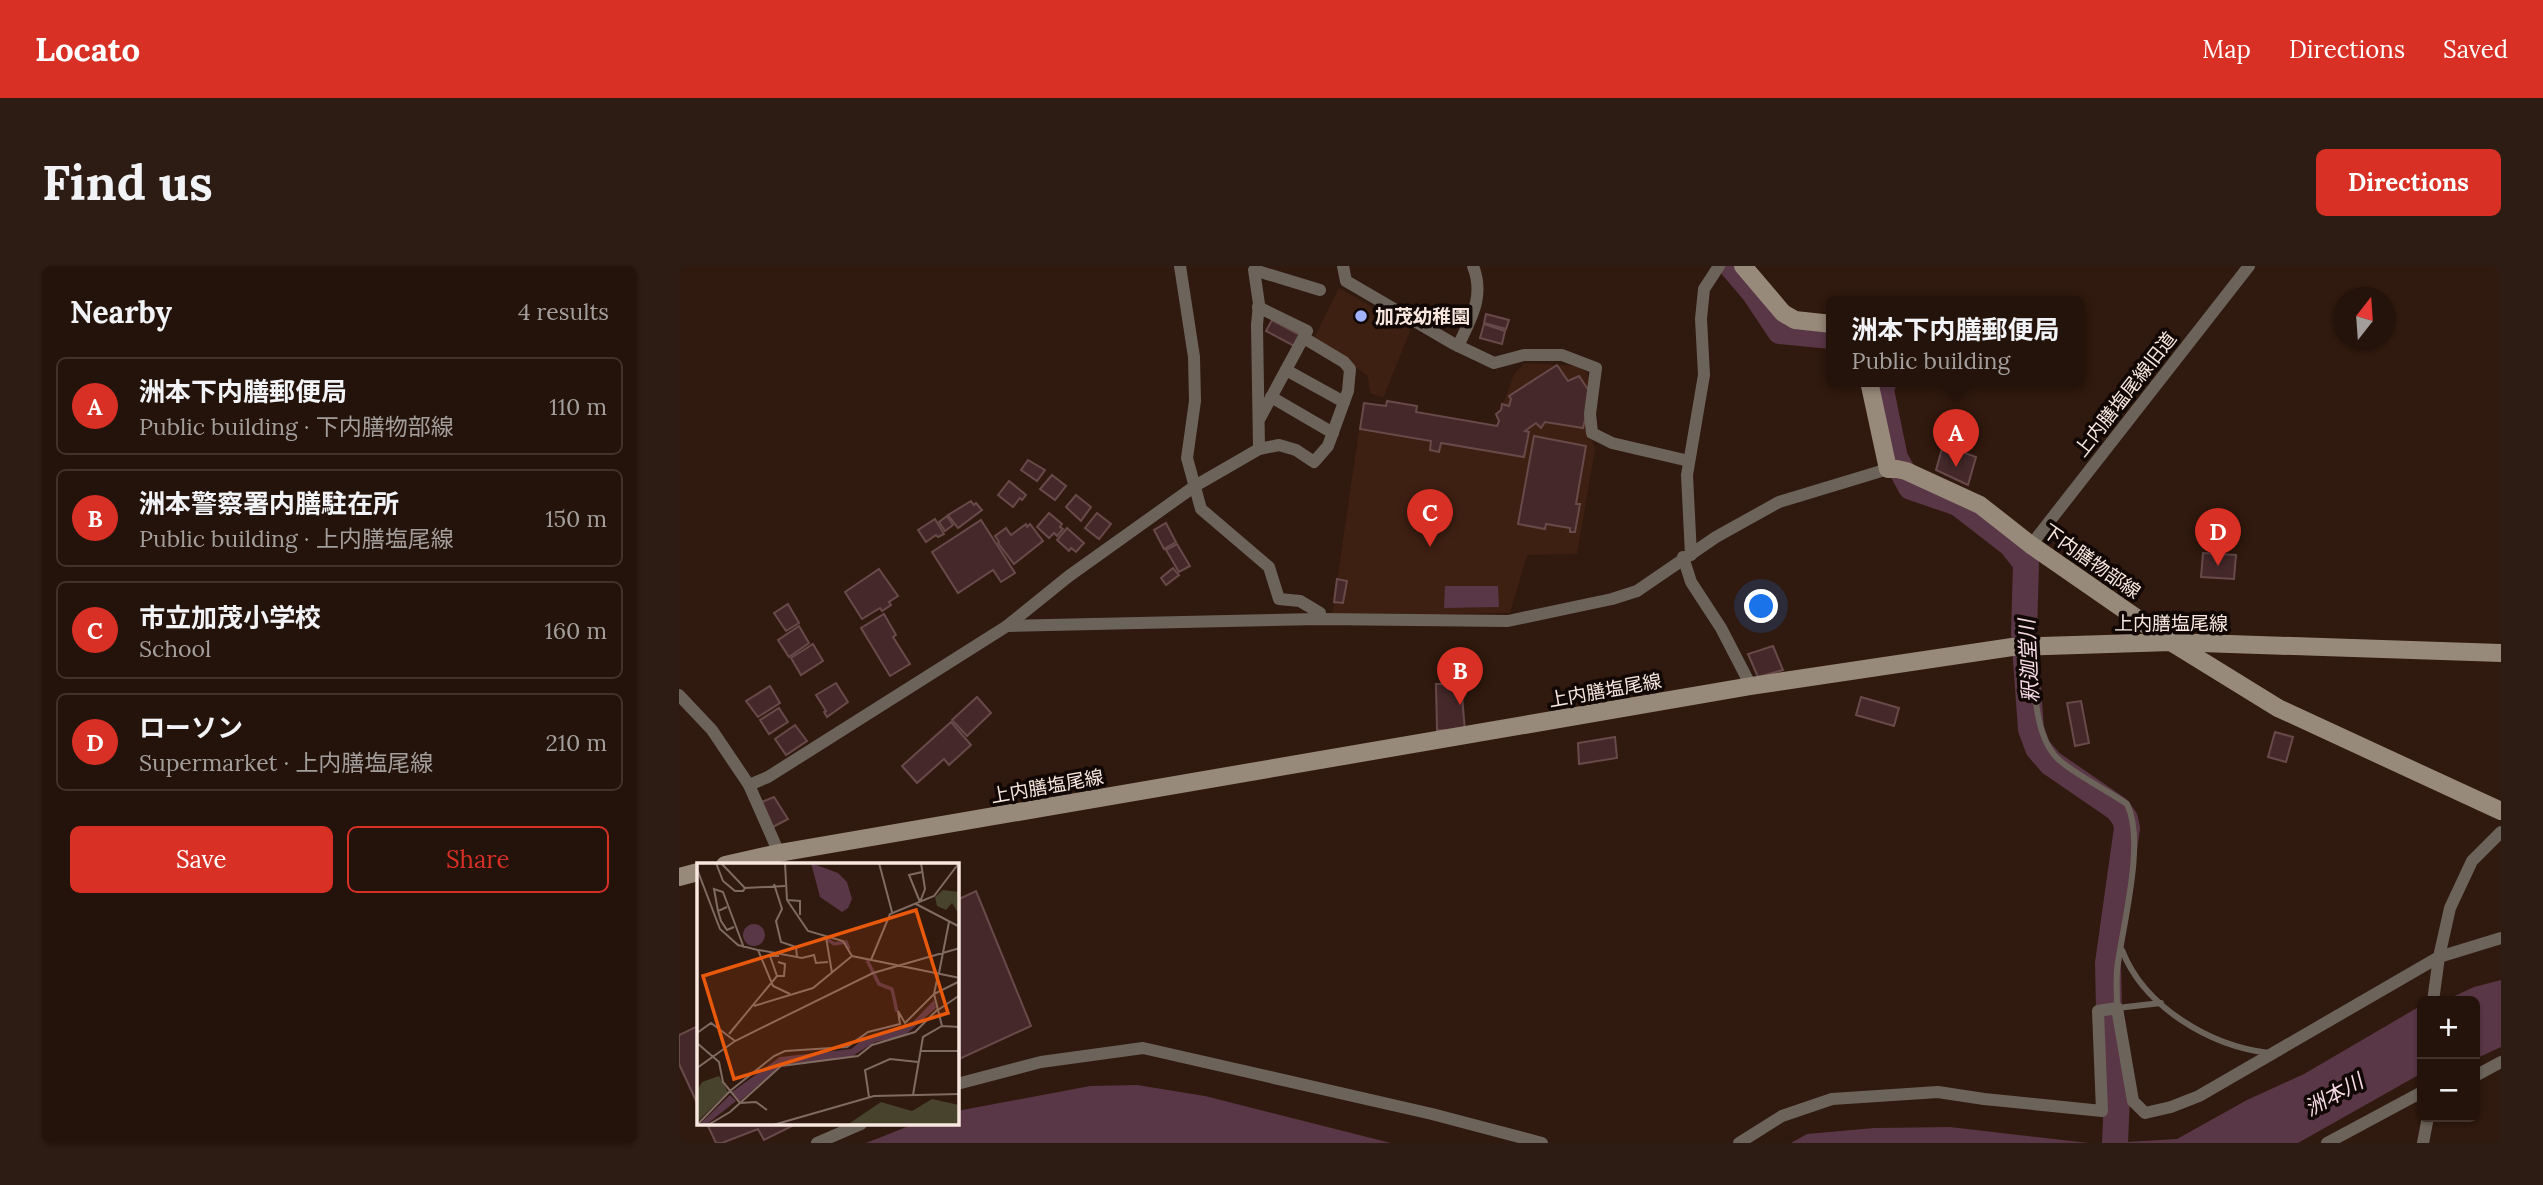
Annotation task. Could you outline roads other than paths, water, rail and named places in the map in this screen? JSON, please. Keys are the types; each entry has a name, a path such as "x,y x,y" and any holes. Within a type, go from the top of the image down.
{"main road":[{"path":"1743,266 1783,313 1795,320 1826,323"},
{"path":"1871,387 1897,470"},
{"name":"下内膳物部線","path":"1897,470 1980,505 2031,545 2171,642 2278,708 2501,811"},
{"name":"上内膳塩尾線","path":"734,863 779,853 1751,687 2012,647 2171,642 2501,653"},
{"path":"679,877 697,872"}],"street":[{"path":"1180,266 1194,357 1195,401 1187,458 1201,509 1269,567 1279,599 1300,601 1320,613 1319,619"},
{"path":"1343,266 1346,281 1458,346 1495,363 1524,355 1562,355 1596,368 1590,414 1592,433 1612,443 1689,461"},
{"path":"1458,346 1476,311 1478,280 1473,266"},
{"path":"1719,266 1704,289 1701,319 1704,375 1686,475 1687,556 1691,582 1721,628 1751,687"},
{"name":"上内膳塩尾線旧道","path":"2031,545 2249,266"},
{"path":"1259,449 1258,307 1254,270 1320,290"},
{"path":"1258,307 1307,331 1258,421"},
{"path":"749,785 768,777 1007,626 1069,576 1195,486 1259,449 1279,445 1296,450 1314,462 1328,446 1345,402 1350,369 1304,338"},
{"path":"1286,370 1345,402"},
{"path":"1271,397 1333,433"},
{"path":"1007,626 1319,619 1508,621 1637,591 1716,537 1779,502 1897,470"},
{"path":"679,695 712,730 749,785 779,853"},
{"path":"2434,996 2450,908 2472,861 2501,832"},
{"path":"1739,1143 1782,1116 1832,1099 1938,1092 2102,1111 2098,1012 2117,1008 2133,1101 2145,1113 2171,1107 2199,1096 2439,957 2501,938"},
{"path":"959,1083 1041,1062 1143,1048 1431,1114 1542,1143"},
{"path":"2480,1073 2501,1062"},
{"path":"2327,1143 2417,1096"},
{"path":"2423,1143 2427,1122"},
{"path":"817,1143 855,1126"}],"lane":[{"path":"2033,647 2039,725 2047,745 2058,760 2127,804 2132,814 2134,849 2117,972 2117,1008 2161,1003"},
{"path":"2121,948 2129,968 2161,1003 2182,1020 2209,1036 2272,1054"}],"water":[{"path":"1445,586 1498,586 1499,607 1444,608"},
{"path":"2501,980 2501,1047 2480,1057 2480,996 2455,996 2474,987"},
{"name":"洲本川","path":"2417,1008 2417,1076 2298,1143 2109,1143 2177,1139 2247,1100 2304,1074"},
{"path":"1137,1085 1205,1096 1391,1143 866,1143 909,1126 959,1126 959,1111 1090,1086"},
{"path":"1950,1127 2089,1143 1791,1143 1807,1134 1874,1128"}],"waterway":[{"name":"釈迦堂川","path":"1732,266 1754,292 1780,331 1826,335"},
{"name":"釈迦堂川","path":"1882,387 1895,458 1911,487 1958,503 2011,544 2026,563 2024,633 2031,729 2038,748 2051,763 2118,809 2125,819 2127,828 2108,963 2109,1009"},
{"name":"釈迦堂川","path":"2111,1029 2117,1097 2115,1143"}],"place":[{"name":"加茂幼稚園","path":"1361,316"},
{"name":"洲本下内膳郵便局","path":"1956,467"},
{"name":"市立加茂小学校","path":"1430,547"},
{"name":"ローソン","path":"2218,566"},
{"name":"洲本警察署内膳駐在所","path":"1460,705"}]}
